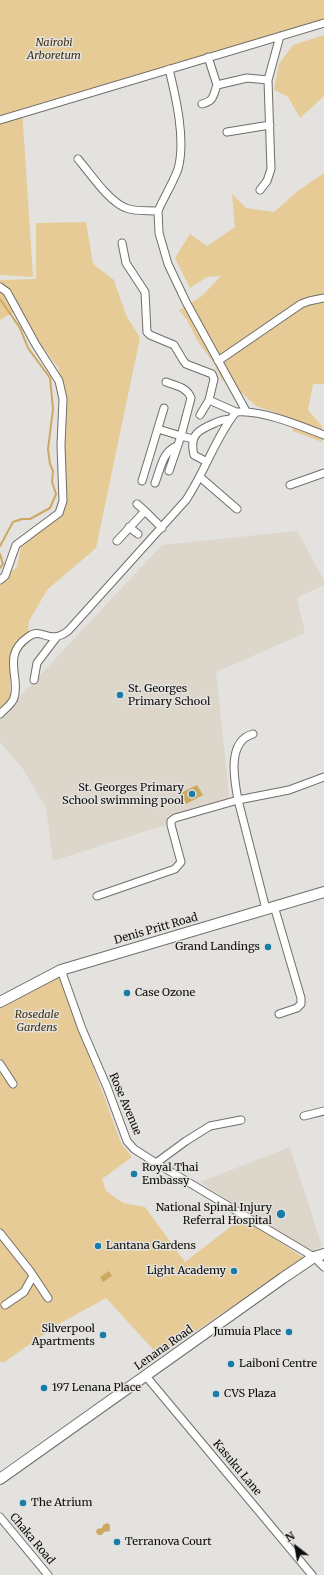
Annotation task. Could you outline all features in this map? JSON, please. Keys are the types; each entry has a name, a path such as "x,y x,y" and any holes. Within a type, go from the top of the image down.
{"street":[{"path":"0,120 208,57 324,24"},
{"path":"260,190 270,176 271,169 268,80 280,36"},
{"path":"202,104 212,100 217,85 208,57"},
{"path":"169,69 176,94 182,149 177,170 158,211 159,233 168,264 186,302 246,411"},
{"path":"217,85 247,78 268,80"},
{"path":"227,132 270,125"},
{"path":"78,158 110,197 125,208 132,210 158,211"},
{"path":"122,243 126,263 145,292 147,332 150,335 174,345 186,364 212,374 214,378 209,400 200,415"},
{"path":"0,287 7,292 36,345 59,381 63,399 61,445 63,501 59,513 16,545 5,576 0,580"},
{"path":"218,361 300,304 309,300 324,298"},
{"path":"166,382 182,388 191,398 178,446 169,471"},
{"path":"209,400 236,412 246,411 293,424 324,435"},
{"path":"142,481 164,408"},
{"path":"34,680 37,663 56,638 68,631 186,500 230,420 236,412"},
{"path":"207,462 194,456 193,440 197,433 203,428 224,419 230,420"},
{"path":"158,429 193,440"},
{"path":"156,482 165,455 170,449 178,446"},
{"path":"290,485 324,473"},
{"path":"200,477 237,509"},
{"path":"137,504 162,528"},
{"path":"117,541 145,511"},
{"path":"130,527 138,534"},
{"path":"0,714 15,696 13,663 15,653 21,643 29,636 41,633 51,638 56,638"},
{"path":"254,734 246,736 242,739 236,752 234,773 238,800 270,907 301,998 301,1004 297,1008 279,1014"},
{"path":"97,896 176,869 181,862 171,825 171,821 175,818 238,800 289,790 324,777"},
{"name":"Denis Pritt Road","path":"0,1002 61,970 324,892"},
{"name":"Rose Avenue","path":"61,970 82,1029 107,1087 127,1141 134,1149 156,1164 319,1256 324,1267"},
{"path":"0,1064 13,1084"},
{"path":"304,1116 324,1111"},
{"path":"156,1164 186,1141 210,1126 241,1120"},
{"path":"0,1233 48,1298"},
{"name":"Lenana Road","path":"0,1479 145,1375 319,1256"},
{"path":"4,1305 24,1292 33,1276"},
{"name":"Kasuku Lane","path":"145,1375 312,1575"},
{"name":"Chaka Road","path":"0,1518 48,1575"}],"shaded area":[{"name":"St. Georges Primary School","path":"297,531 324,580 324,585 297,598 305,633 216,672 230,804 53,861 46,808 23,769 0,742 0,718 162,545"},
{"name":"St. Georges Primary School swimming pool","path":"197,785 203,795 186,804 181,793"},
{"name":"National Spinal Injury Referral Hospital","path":"290,1147 322,1246 310,1252 200,1182"},
{"path":"109,1271 112,1276 103,1282 100,1277"},
{"path":"107,1523 110,1525 110,1531 104,1532 102,1535 98,1535 96,1532 97,1529 102,1528 103,1525"}],"green space":[{"name":"Nairobi Arboretum","path":"0,0 324,0 324,26 22,109 33,277 0,275"},
{"path":"324,35 324,96 300,118 288,97 274,90 279,64 293,45"},
{"path":"324,173 324,384 313,384 308,410 322,426 322,442 293,431 289,417 256,406 243,394 222,380 213,362 198,342 187,320 179,310 202,296 221,276 207,277 190,288 175,258 190,234 207,246 235,227 232,194 246,208 274,212 299,190"},
{"path":"86,222 93,264 114,280 126,315 140,338 96,548 47,590 29,621 28,633 19,640 14,653 10,674 10,696 7,702 0,709 0,580 17,567 22,542 64,512 64,441 67,409 58,367 36,339 19,309 0,320 0,280 36,279 36,223"},
{"name":"Rosedale Gardens","path":"60,976 121,1143 132,1157 102,1179 106,1191 123,1203 145,1207 185,1262 242,1218 304,1258 159,1356 106,1298 59,1324 3,1363 0,1361 0,1009"}],"waterway":[{"path":"0,299 20,328 28,348 50,378 53,409 48,449 50,464 53,471 52,482 56,494 50,508 30,519 22,519 13,522 0,546"},
{"path":"0,554 3,564 0,568"}],"place":[{"name":"St. Georges Primary School","path":"120,695"},
{"name":"St. Georges Primary School swimming pool","path":"192,794"},
{"name":"Grand Landings","path":"268,947"},
{"name":"Case Ozone","path":"127,993"},
{"name":"Royal Thai Embassy","path":"134,1174"},
{"name":"National Spinal Injury Referral Hospital","path":"281,1214"},
{"name":"Lantana Gardens","path":"98,1246"},
{"name":"Light Academy","path":"234,1271"},
{"name":"Jumuia Place","path":"289,1332"},
{"name":"Silverpool Apartments","path":"103,1335"},
{"name":"Laiboni Centre","path":"231,1364"},
{"name":"197 Lenana Place","path":"44,1388"},
{"name":"CVS Plaza","path":"216,1394"},
{"name":"The Atrium","path":"23,1503"},
{"name":"Terranova Court","path":"117,1542"}]}
